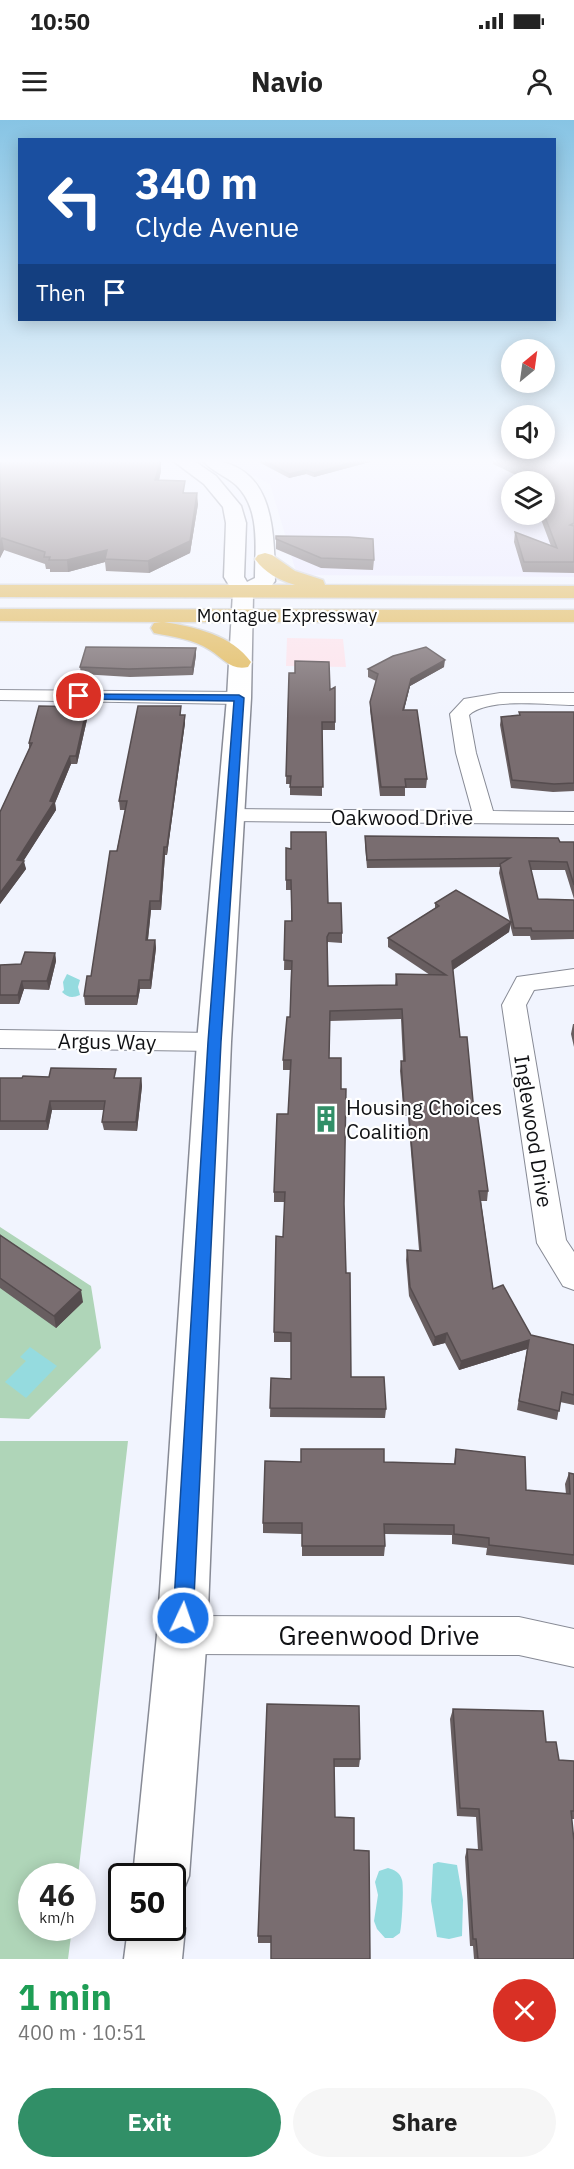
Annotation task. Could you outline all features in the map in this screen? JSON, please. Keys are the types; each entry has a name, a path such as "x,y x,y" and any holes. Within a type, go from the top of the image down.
{"highway":[{"path":"265,559 287,576 356,591"},
{"path":"474,591 515,582 574,582"},
{"name":"Montague Expressway","path":"0,591 574,616"},
{"name":"Montague Expressway","path":"0,615 81,615 242,603 356,591 574,592"},
{"path":"81,615 200,636 219,644 240,662"}],"main road":[{"path":"162,1863 182,1635 214,1042 239,698 242,603 234,578 235,546"},
{"path":"242,603 265,581 266,546"},
{"path":"153,1959 155,1941"}],"street":[{"path":"1,699 239,698"},
{"path":"484,817 466,753 459,714 471,703 500,699 574,699"},
{"name":"Oakwood Drive","path":"230,815 574,818"},
{"name":"Inglewood Drive","path":"574,977 526,983 514,1005 552,1243 574,1278"},
{"name":"Argus Way","path":"0,1040 214,1042"},
{"name":"Greenwood Drive","path":"182,1635 519,1636 574,1648"}],"shaded area":[{"path":"288,546 574,546 574,577 297,575"},
{"path":"287,638 343,639 346,667 286,666"}],"green space":[{"path":"0,1227 91,1286 101,1348 29,1419 0,1418"},
{"path":"0,1441 128,1441 79,1863 18,1863 18,1941 70,1941 68,1959 0,1959"}],"water":[{"path":"67,974 80,980 78,987 80,995 71,997 62,992"},
{"path":"30,1347 57,1366 26,1398 5,1382 26,1361 20,1357"},
{"path":"438,1862 457,1865 463,1900 462,1936 449,1939 437,1937 431,1901 433,1864"},
{"path":"388,1868 398,1873 403,1884 400,1933 393,1938 385,1938 377,1929 374,1921 378,1895 375,1882 379,1871"}],"building":[{"path":"26,546 180,546 148,561 105,559 107,550 67,560 49,560 50,557 44,557 45,552"},
{"path":"292,546 373,546 374,560 321,558"},
{"path":"519,546 551,546 557,548 556,546 574,546 574,562 524,562"},
{"path":"86,647 196,648 192,667 129,669 80,667"},
{"path":"426,647 445,660 411,679 403,710 417,710 427,779 405,779 406,787 381,787 370,702 378,674 368,669 393,656"},
{"path":"295,661 329,662 330,690 335,687 335,722 322,722 323,787 290,787 291,776 286,776 289,673 295,673"},
{"path":"39,706 87,707 76,756 70,756 50,801 54,802 17,860 24,861 0,893 0,812 32,743 29,743"},
{"path":"138,706 181,706 180,715 185,715 167,847 164,847 160,901 150,901 146,940 155,940 150,980 139,980 137,996 84,996 87,976 91,976 110,851 117,851 127,801 119,801"},
{"path":"519,712 574,712 574,783 554,784 512,780 501,717 520,715"},
{"path":"291,832 326,832 328,903 341,903 342,933 329,933 327,937 328,986 397,985 396,974 446,975 388,938 439,906 435,903 456,890 511,922 452,961 460,1037 467,1037 474,1112 477,1112 488,1191 479,1191 493,1289 503,1285 531,1335 574,1345 574,1395 562,1392 559,1411 519,1401 529,1340 461,1361 447,1333 435,1337 410,1287 407,1250 421,1251 408,1106 404,1106 401,1061 405,1061 402,1009 330,1011 329,1058 341,1058 341,1089 346,1089 344,1204 346,1273 350,1273 351,1377 384,1377 386,1409 270,1408 271,1378 291,1379 291,1333 274,1332 276,1236 283,1237 285,1192 274,1192 277,1114 288,1114 291,1060 283,1060 287,1017 290,1017 292,961 284,960 285,921 292,921 291,880 286,880 286,848 291,849"},
{"path":"365,836 558,838 560,842 574,842 574,885 567,862 529,861 538,899 574,900 574,931 532,931 531,928 514,928 500,864 510,858 367,860"},
{"path":"25,952 55,953 47,981 22,981 18,995 0,995 0,965 21,964"},
{"path":"51,1068 116,1069 114,1078 141,1078 136,1122 102,1122 105,1101 50,1101 46,1121 0,1121 0,1078 49,1077"},
{"path":"0,1235 81,1290 54,1316 0,1278"},
{"path":"301,1449 384,1449 384,1462 455,1464 456,1449 525,1457 526,1490 570,1494 569,1473 574,1474 574,1555 489,1545 489,1538 454,1534 454,1525 384,1524 385,1546 302,1546 302,1523 263,1523 265,1461 301,1462"},
{"path":"267,1704 359,1706 360,1759 334,1759 335,1817 354,1818 354,1850 369,1851 370,1959 271,1959 271,1936 258,1936"},
{"path":"453,1709 543,1711 546,1742 556,1742 559,1760 574,1761 574,1811 571,1811 574,1841 574,1959 478,1959 476,1939 473,1939 467,1849 482,1850 479,1809 460,1808"}],"place":[{"name":"Housing Choices Coalition","path":"326,1119"}],"route":[{"path":"79,696 239,698 214,1042 183,1618"}]}
